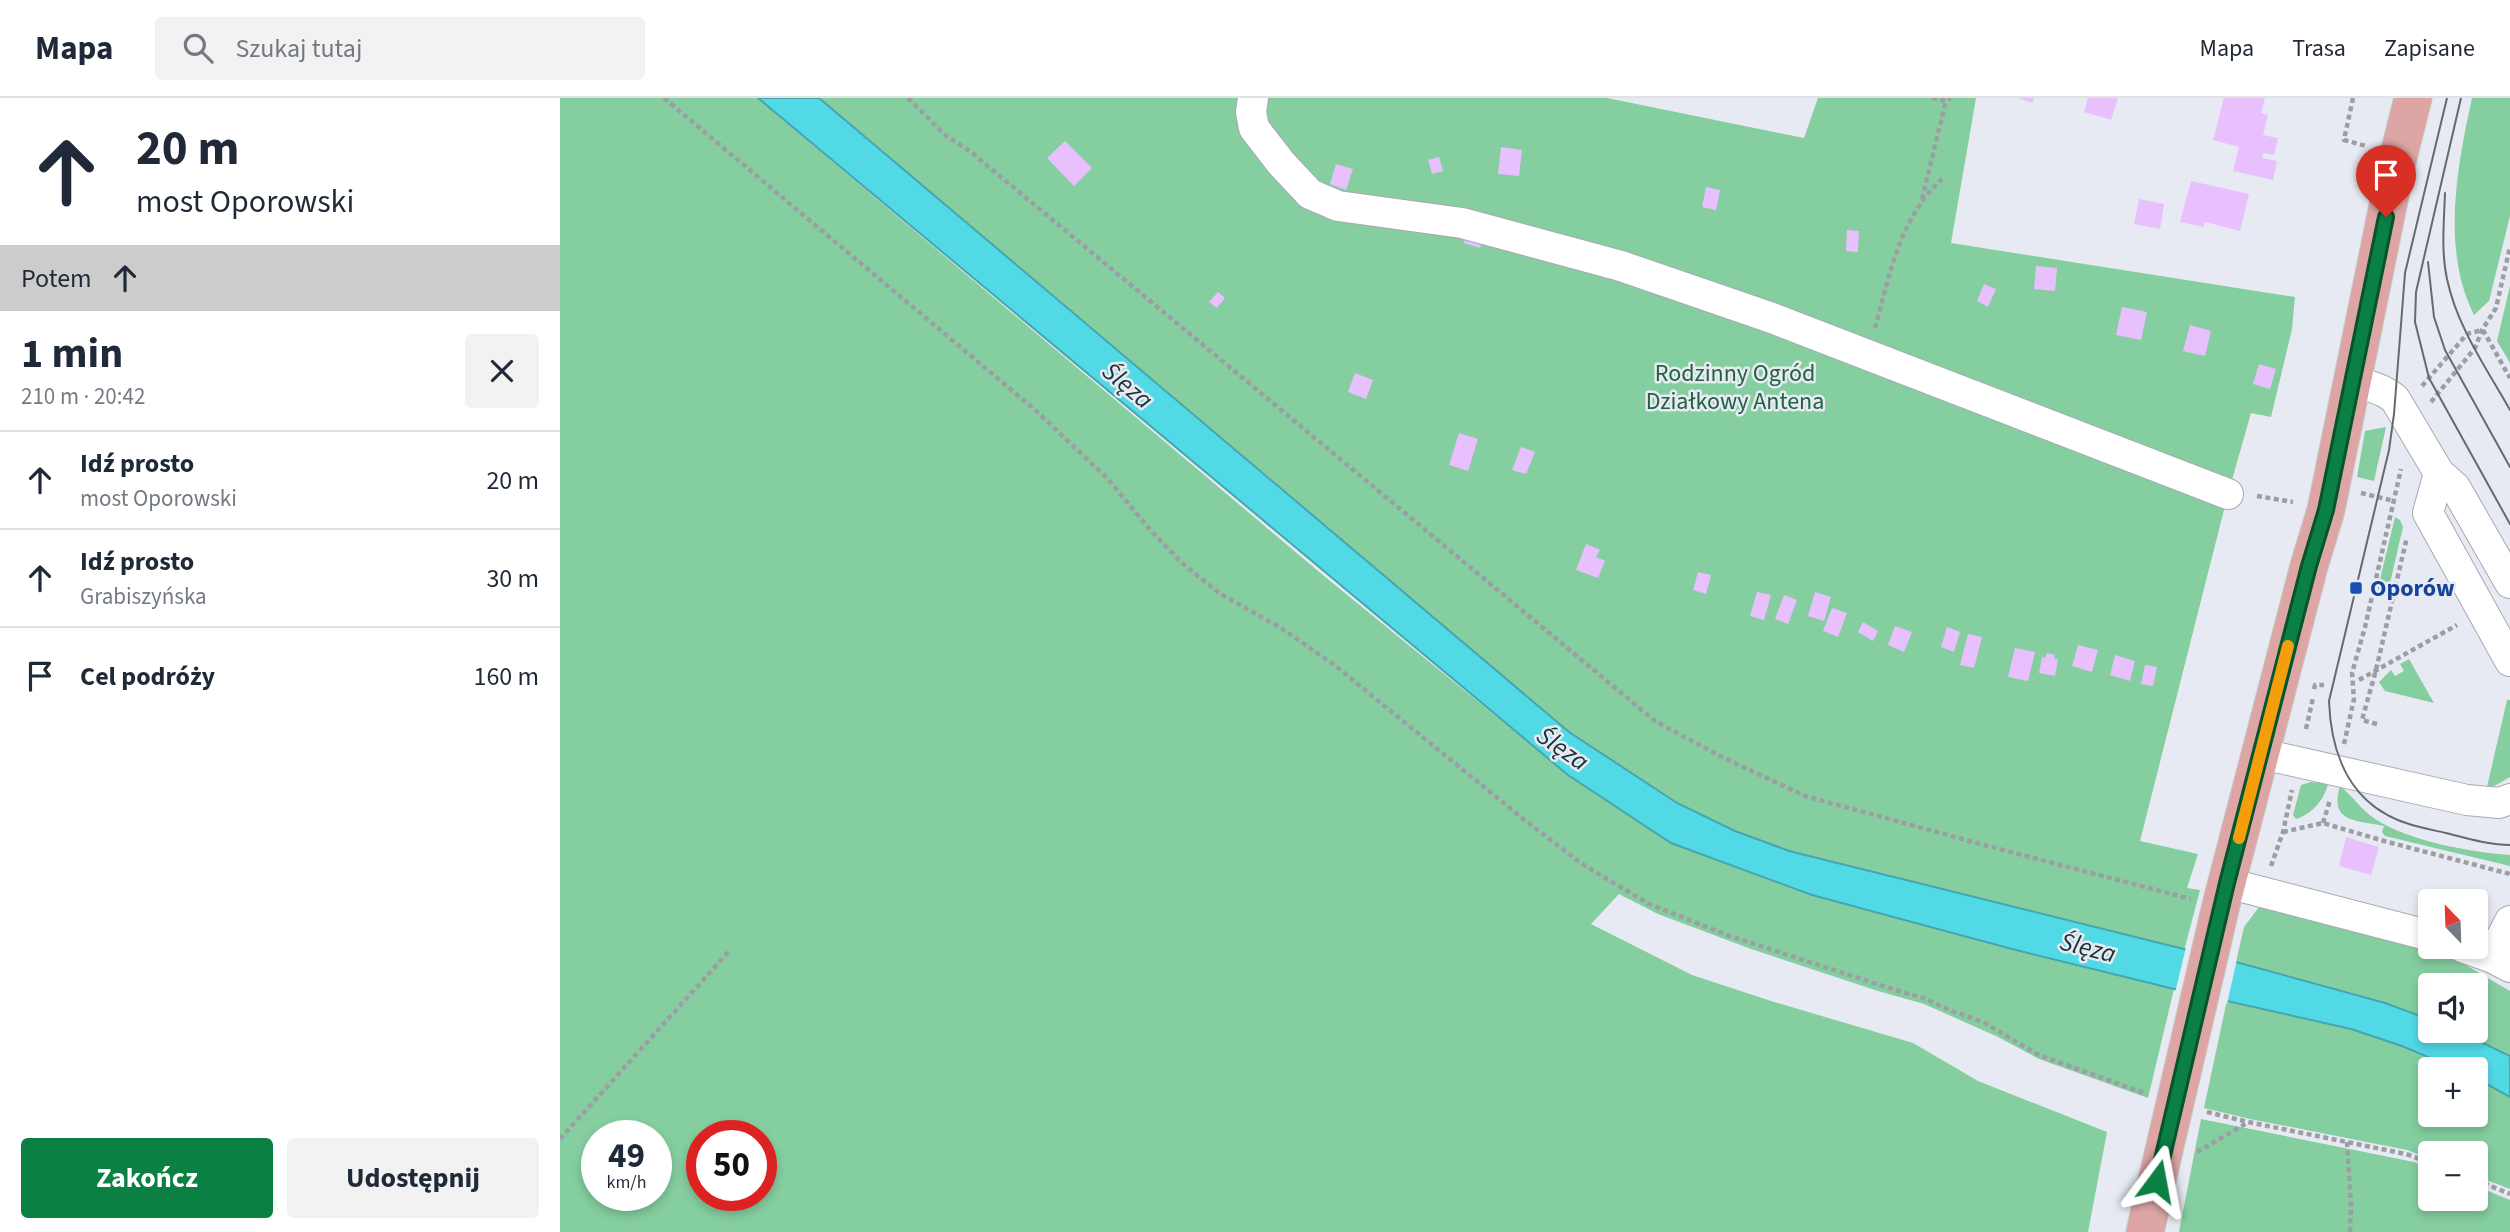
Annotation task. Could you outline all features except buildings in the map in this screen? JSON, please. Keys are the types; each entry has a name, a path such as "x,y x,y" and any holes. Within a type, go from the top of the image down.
{"main road":[{"path":"2144,1232 2177,1095 2215,905 2262,754 2309,566 2326,510 2396,166 2413,98"}],"lane":[{"path":"1253,98 1251,112 1254,128 1310,194 1338,206 1462,223 1525,239 1696,291 2228,494"},
{"path":"2353,382 2371,386 2395,399 2439,473 2455,487 2510,583"},
{"path":"2439,473 2428,513 2510,661"},
{"path":"2262,754 2467,800 2499,803 2510,799"},
{"path":"2215,905 2418,934"},
{"path":"2501,962 2510,922"}],"path":[{"path":"664,98 1033,408 1108,479 1181,562 1219,593 1281,628 1333,664 1582,864 1649,904 1727,935 1924,998 1952,1012 1983,1022 2039,1055 2177,1095 2248,1122 2418,1158"},
{"path":"908,98 945,135 971,152 1655,721 1720,756 1805,796 2215,905"},
{"path":"1921,203 1949,100 1932,98"},
{"path":"2353,98 2344,140 2369,146"},
{"path":"1868,356 1894,255 1913,213 1942,179"},
{"path":"2419,396 2421,387 2467,334 2482,330 2496,308 2510,247"},
{"path":"2482,330 2510,378"},
{"path":"2323,823 2354,699 2353,673 2403,460"},
{"path":"2354,492 2393,501"},
{"path":"2277,498 2301,503"},
{"path":"2359,680 2482,612"},
{"path":"2376,670 2362,720 2376,724"},
{"path":"2306,729 2315,685 2324,685"},
{"path":"2293,788 2283,832 2323,823 2510,874"},
{"path":"560,1139 732,949"},
{"path":"2188,1157 2248,1122"},
{"path":"2347,1142 2350,1232"},
{"path":"2488,1185 2510,1194"}],"green space":[{"path":"560,98 757,98 1324,576 1568,775 1638,822 1730,865 1812,895 2174,989 2148,1098 2039,1059 1996,1036 1924,1004 1751,949 1658,914 1619,894 1591,924 1692,975 1913,1043 1978,1081 2107,1132 2088,1232 560,1232"},
{"name":"Rodzinny Ogród Działkowy Antena","path":"819,98 1607,98 1804,138 1818,98 1976,98 1951,243 2295,297 2292,329 2271,417 2251,413 2140,841 2198,854 2187,888 2200,890 2184,951 1789,851 1735,831 1677,803 1569,732"},
{"path":"2472,98 2510,98 2510,216 2489,301 2474,315 2464,290 2455,236 2457,180"},
{"path":"2510,286 2510,363 2497,341"},
{"path":"2386,427 2374,481 2357,477 2365,431"},
{"path":"2395,517 2403,527 2387,596 2377,592"},
{"path":"2409,659 2434,703 2385,691 2379,682 2391,670 2395,676 2404,671 2400,664"},
{"path":"2507,700 2510,700 2510,777 2491,788 2487,787"},
{"path":"2311,782 2328,784 2324,796 2307,814 2296,819 2293,815 2301,785"},
{"path":"2340,786 2370,815 2389,827 2440,844 2510,855 2510,866 2385,836 2382,832 2384,826 2347,818 2342,813 2338,807"},
{"path":"2262,903 2418,943 2418,959 2455,959 2479,973 2418,973 2418,1015 2385,1003 2236,962 2244,927"},
{"path":"2488,978 2510,991 2510,1056 2483,1043 2488,1043"},
{"path":"2227,1000 2351,1029 2428,1057 2418,1057 2418,1127 2488,1127 2488,1085 2510,1097 2510,1189 2488,1181 2488,1141 2418,1141 2418,1154 2204,1108"},
{"path":"2201,1119 2418,1164 2418,1211 2488,1211 2488,1191 2510,1200 2510,1232 2179,1232"}],"water":[{"name":"Ślęza","path":"758,98 819,98 1569,732 1677,803 1735,831 1789,851 2236,962 2385,1003 2418,1015 2418,1043 2483,1043 2510,1056 2510,1097 2488,1085 2488,1057 2428,1057 2351,1029 2012,949 1812,895 1671,843 1568,775"}],"pier":[{"path":"2186,947 2237,959 2227,1004 2175,993"}],"tram line":[{"path":"2447,98 2405,273 2389,450 2329,701 2334,741 2340,759 2359,792 2372,805 2389,816 2414,825 2478,841 2510,845"},
{"path":"2461,98 2416,292 2415,322 2429,378 2510,524"},
{"path":"2445,193 2444,258 2452,297 2474,347 2510,410"},
{"path":"2428,262 2434,317 2445,350 2510,467"}],"slow traffic":[{"path":"2239,838 2288,646"}],"place":[{"name":"Oporów","path":"2356,588"}],"route":[{"path":"2157,1181 2227,883 2262,754 2284,659 2326,510 2386,217"}]}
